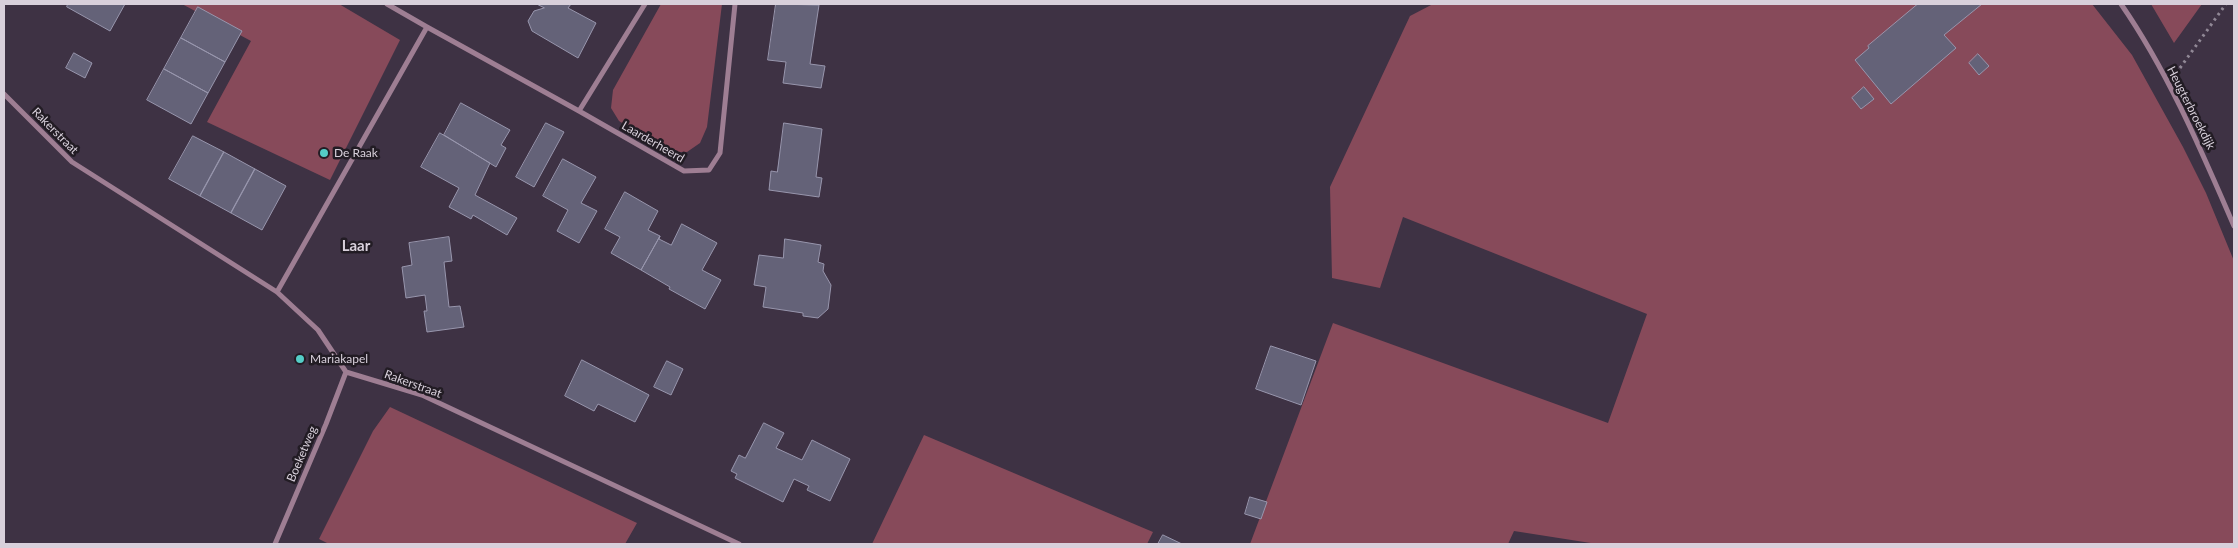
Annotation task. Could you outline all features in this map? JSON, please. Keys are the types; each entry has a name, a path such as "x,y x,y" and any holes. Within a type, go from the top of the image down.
{"street":[{"path":"388,4 426,28 579,111 645,4"},
{"name":"Laarderheerd","path":"579,111 684,171 710,170 720,153 735,4"},
{"name":"Heugterbroekdijk","path":"2121,4 2145,38 2199,143 2234,226"},
{"path":"278,292 426,28"},
{"name":"Rakerstraat","path":"4,94 72,162 278,292 318,330 346,372 422,395 739,544"},
{"name":"Boeketweg","path":"275,544 346,372"}],"path":[{"path":"2168,85 2226,4"}],"shaded area":[{"path":"182,4 339,4 400,40 330,180 207,122 251,41"},
{"path":"661,4 722,4 707,127 700,143 687,152 671,152 619,121 611,108 613,90"},
{"path":"1433,4 2092,4 2132,55 2183,147 2206,193 2234,261 2234,544 1597,544 1514,531 1508,544 1250,544 1333,323 1608,423 1647,314 1403,217 1380,288 1332,278 1330,187 1410,16"},
{"path":"2151,4 2202,4 2174,43"},
{"path":"390,407 637,523 625,544 329,544 319,539 373,431"},
{"path":"924,435 1153,532 1147,544 872,544"}],"building":[{"path":"68,4 125,4 110,31 67,7"},
{"path":"537,4 571,4 568,8 596,23 578,58 532,31 528,21 534,11 544,8"},
{"path":"776,4 819,5 810,64 825,66 821,88 783,83 786,62 768,60"},
{"path":"1918,4 1982,4 1944,35 1956,48 1891,104 1855,60 1869,48 1868,46"},
{"path":"198,7 242,31 225,62 181,38"},
{"path":"181,38 225,62 208,93 164,69"},
{"path":"74,53 92,63 85,78 66,68"},
{"path":"1978,54 1989,66 1979,75 1969,63"},
{"path":"164,69 208,93 191,124 147,100"},
{"path":"1864,87 1874,99 1861,109 1852,98"},
{"path":"461,103 510,130 501,145 506,148 496,167 444,135"},
{"path":"546,123 564,132 534,187 516,177"},
{"path":"784,123 822,129 816,177 822,178 819,197 769,190 771,171 777,172"},
{"path":"440,133 490,163 475,195 517,218 507,235 473,215 471,219 449,207 459,188 421,167"},
{"path":"193,136 224,152 200,196 169,179"},
{"path":"224,152 255,169 231,213 200,196"},
{"path":"563,159 596,177 581,203 597,211 579,243 557,231 568,210 543,196"},
{"path":"255,169 286,186 262,230 231,213"},
{"path":"625,192 658,211 648,230 660,236 641,270 611,253 620,237 605,229"},
{"path":"682,224 717,243 702,270 721,280 705,309 669,289 670,287 641,270 660,236 659,239 671,245"},
{"path":"449,237 452,261 444,262 449,307 460,306 464,327 427,332 424,311 427,311 425,295 406,298 402,267 412,265 409,243"},
{"path":"785,239 821,245 818,262 824,264 823,271 831,285 828,309 818,318 803,316 803,313 763,307 766,287 754,285 759,255 783,258"},
{"path":"1271,346 1316,361 1301,405 1256,389"},
{"path":"582,360 649,395 635,422 598,404 594,411 565,396"},
{"path":"667,361 683,369 671,395 654,387"},
{"path":"764,423 784,433 776,448 802,460 812,440 850,459 830,501 807,490 809,486 794,479 783,502 735,478 737,474 731,471 739,455 745,458"},
{"path":"1250,497 1267,502 1261,519 1245,514"},
{"path":"1163,535 1182,544 1158,544"}],"place":[{"name":"De Raak","path":"324,153"},
{"name":"Mariakapel","path":"300,359"}],"district":[{"name":"Laar","path":"356,246"}]}
